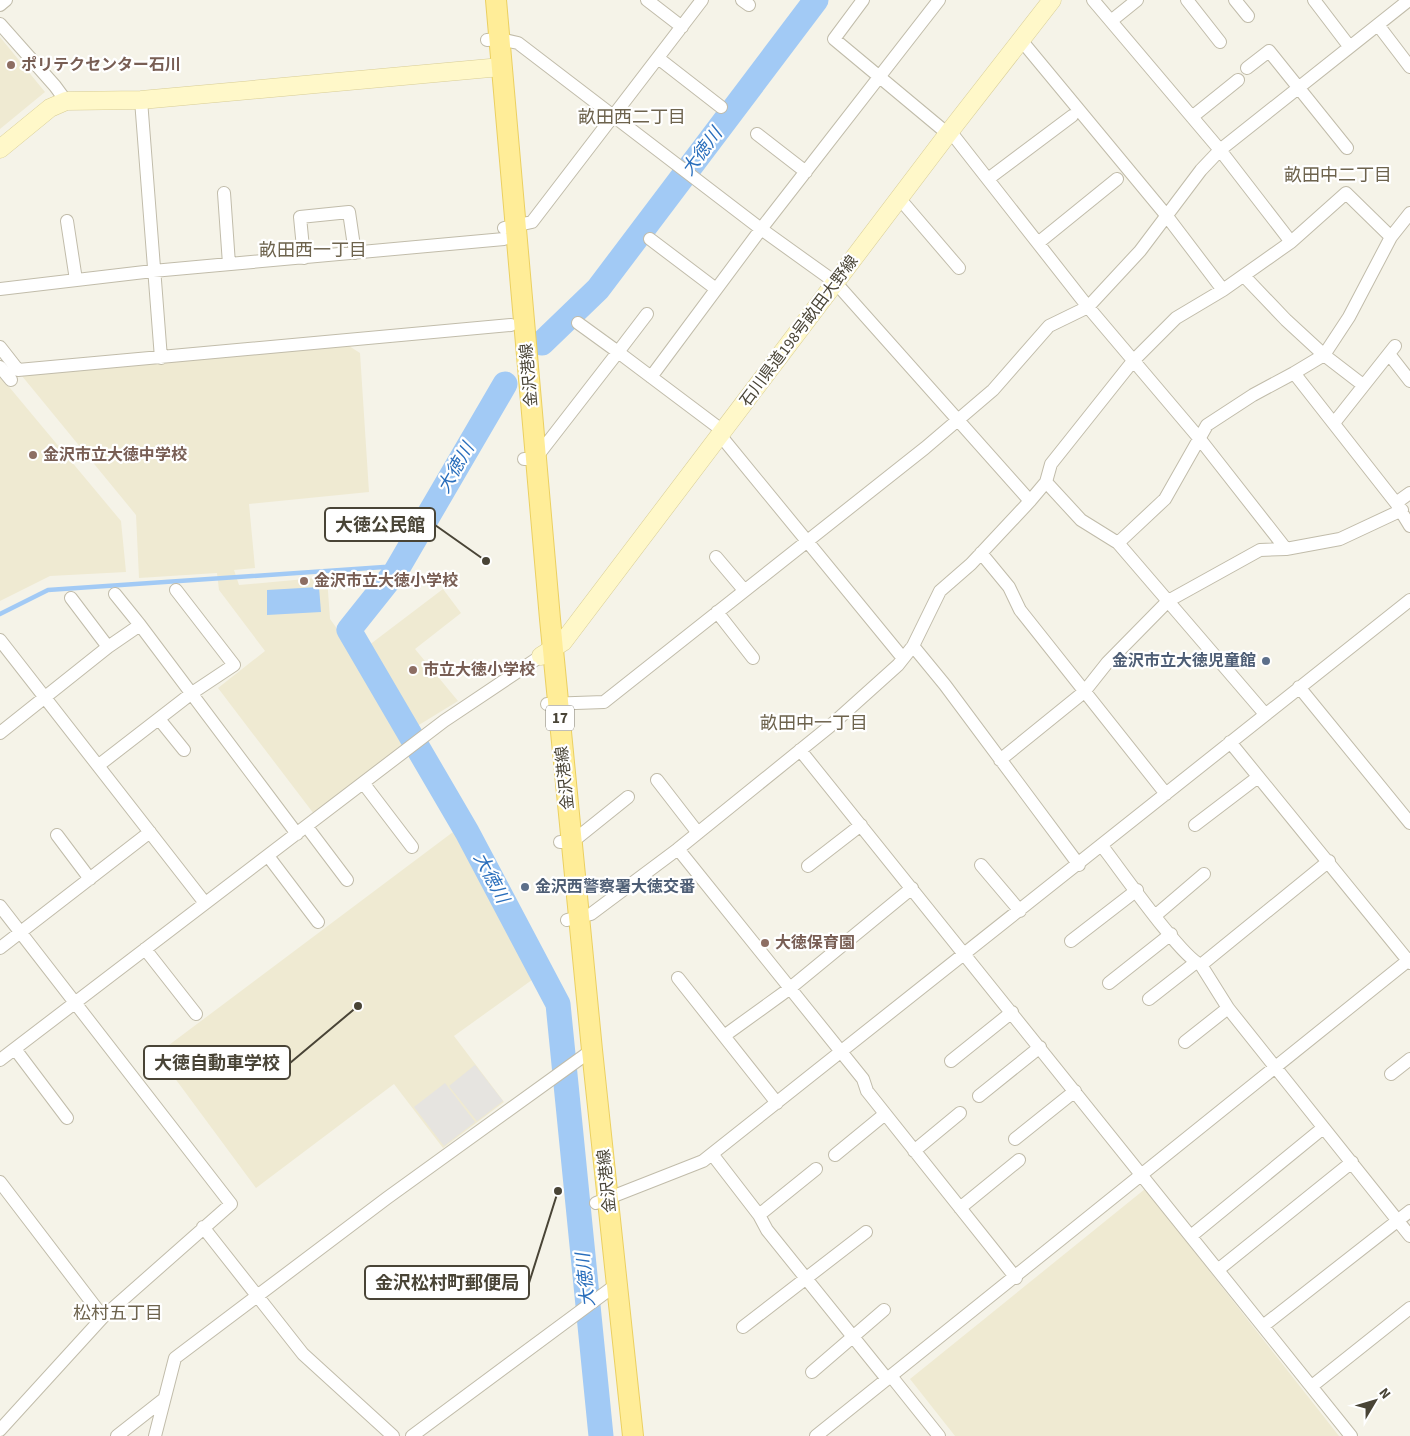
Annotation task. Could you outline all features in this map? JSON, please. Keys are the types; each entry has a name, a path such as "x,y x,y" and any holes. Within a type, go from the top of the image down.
{"main road":[{"name":"金沢港線","path":"483,0 493,39"},
{"name":"金沢港線","path":"496,0 493,39 508,231 573,919 581,1057 602,1201 605,1292 620,1436"},
{"name":"石川県道198号畝田大野線","path":"547,653 563,642 949,132 1052,0"},
{"path":"0,148 50,108 66,101 141,100 495,68"},
{"name":"金沢港線","path":"508,231 512,324 530,459"},
{"name":"金沢港線","path":"605,1292 633,1436"}],"street":[{"path":"0,4 6,0"},
{"path":"647,0 682,27"},
{"path":"0,289 229,264 355,253 508,231 532,222 702,0"},
{"path":"863,0 834,39 949,132 1088,307 1199,438 1286,549"},
{"path":"652,377 761,229 939,0"},
{"path":"1093,0 1220,150 1291,242"},
{"path":"1111,21 1137,0"},
{"path":"1187,0 1220,42"},
{"path":"1235,0 1248,16"},
{"path":"1314,0 1349,46"},
{"path":"552,705 604,702 956,421 993,390 1049,326 1088,307 1140,251 1201,170 1220,150 1409,0"},
{"path":"0,24 66,101"},
{"path":"1378,25 1410,68"},
{"path":"493,39 518,43 615,115 761,229 835,282 956,421 1030,501"},
{"path":"1021,40 1166,215 1223,290"},
{"path":"1247,68 1269,52 1347,148"},
{"path":"658,58 721,107"},
{"path":"1192,117 1238,80"},
{"path":"141,100 161,358"},
{"path":"988,179 1072,116"},
{"path":"757,134 806,172"},
{"path":"1038,243 1117,179"},
{"path":"224,193 229,264"},
{"path":"573,919 591,914 678,849 800,750 898,665 902,657 913,646 940,591 982,552 1030,501 1046,482 1051,464 1133,361 1176,318 1223,290 1291,242 1346,193 1391,237"},
{"path":"900,198 959,268"},
{"path":"304,258 300,217 349,212 355,253"},
{"path":"1118,542 1166,499 1207,425 1253,395 1324,355 1349,317 1391,237 1410,214"},
{"path":"67,221 76,280"},
{"path":"650,239 716,289"},
{"path":"1244,276 1286,320 1324,355 1364,385"},
{"path":"530,459 647,314"},
{"path":"578,323 652,377 721,433 805,541 902,657"},
{"path":"0,347 18,370 512,324"},
{"path":"1334,423 1392,350 1410,381"},
{"path":"0,367 11,380"},
{"path":"1294,373 1399,507 1410,526"},
{"path":"1046,482 1081,520 1118,542 1265,714"},
{"path":"1000,760 1084,692 1107,664 1168,601 1260,550 1286,549 1340,539 1399,507 1410,493"},
{"path":"982,552 1009,586 1020,610 1166,794"},
{"path":"716,557 744,590"},
{"path":"99,766 192,693 234,666 176,590"},
{"path":"114,594 302,830 347,880"},
{"path":"71,598 108,647"},
{"path":"602,1201 703,1161 1079,865 1299,686 1410,600"},
{"path":"717,612 753,658"},
{"path":"0,733 108,647 140,625"},
{"path":"0,640 205,904"},
{"path":"913,646 945,685 1079,865"},
{"path":"0,1060 422,739 547,653"},
{"path":"1299,686 1410,823"},
{"path":"159,719 184,750"},
{"path":"822,1434 889,1378 1016,1278 1274,1066 1409,961 1230,742"},
{"path":"800,750 966,954 1351,1436"},
{"path":"1195,825 1258,777"},
{"path":"657,780 698,833"},
{"path":"364,784 412,847"},
{"path":"566,842 628,797"},
{"path":"808,866 861,825"},
{"path":"0,948 150,832"},
{"path":"56,835 90,878"},
{"path":"1102,846 1171,934 1198,964 1228,1008 1410,1236"},
{"path":"678,849 840,1053 863,1079 867,1091 1016,1278"},
{"path":"268,856 318,922"},
{"path":"1149,999 1198,964 1329,861"},
{"path":"981,865 1020,911"},
{"path":"1156,915 1204,874"},
{"path":"724,1036 789,989 912,888"},
{"path":"1071,941 1137,890"},
{"path":"0,906 231,1204 103,1316 0,1430"},
{"path":"1109,983 1171,934"},
{"path":"145,949 196,1014"},
{"path":"678,978 777,1103"},
{"path":"1185,1042 1228,1008"},
{"path":"952,1061 1012,1012"},
{"path":"980,1096 1040,1047"},
{"path":"15,1049 67,1118"},
{"path":"155,1436 174,1358 581,1057"},
{"path":"1392,1074 1410,1059"},
{"path":"1016,1139 1075,1091"},
{"path":"835,1155 885,1114"},
{"path":"914,1151 960,1114"},
{"path":"1192,1236 1323,1128"},
{"path":"712,1154 759,1215 767,1230 854,1338 939,1436"},
{"path":"960,1208 1019,1160"},
{"path":"1219,1269 1352,1162"},
{"path":"759,1215 816,1169"},
{"path":"0,1182 103,1316"},
{"path":"1263,1326 1410,1211"},
{"path":"203,1227 256,1297 303,1354 393,1436"},
{"path":"743,1327 866,1232"},
{"path":"412,1436 605,1292"},
{"path":"1312,1386 1410,1308"},
{"path":"812,1372 854,1338 884,1310"},
{"path":"117,1436 164,1399"}],"shaded area":[{"name":"ポリテクセンター石川","path":"0,37 45,92 0,129"},
{"name":"金沢市立大徳小学校","path":"349,346 360,353 369,492 249,504 255,568 234,570 239,585 327,577 330,619 356,655 443,589 461,613 415,649 458,701 414,728 417,734 314,814 218,688 265,651 219,590 217,573 139,578 136,515 22,376"},
{"name":"金沢市立大徳中学校","path":"0,376 121,521 126,572 50,576 0,601"},
{"path":"457,829 536,977 454,1036 504,1102 443,1148 394,1084 256,1188 157,1054"},
{"path":"475,1065 503,1101 477,1121 449,1086"},
{"path":"445,1083 475,1122 444,1146 414,1107"},
{"path":"1145,1189 1339,1436 955,1436 910,1379"}],"water":[{"path":"319,587 321,612 267,615 267,590"}],"waterway":[{"name":"大徳川","path":"542,343 598,289 816,0"},
{"name":"大徳川","path":"505,384 396,571 349,630 467,832 558,1004 601,1436"},
{"path":"0,614 48,590 384,567 396,571"}],"place":[{"name":"ポリテクセンター石川","path":"11,65"},
{"name":"金沢市立大徳中学校","path":"33,455"},
{"name":"大徳公民館","path":"486,561"},
{"name":"金沢市立大徳小学校","path":"304,581"},
{"name":"金沢市立大徳児童館","path":"1266,661"},
{"name":"市立大徳小学校","path":"413,670"},
{"name":"金沢西警察署大徳交番","path":"525,887"},
{"name":"大徳保育園","path":"765,943"},
{"name":"大徳自動車学校","path":"358,1006"},
{"name":"金沢松村町郵便局","path":"558,1191"}],"district":[{"name":"畝田西二丁目","path":"632,117"},
{"name":"畝田中二丁目","path":"1338,175"},
{"name":"畝田西一丁目","path":"313,250"},
{"name":"畝田中一丁目","path":"814,723"},
{"name":"松村五丁目","path":"118,1313"}]}
